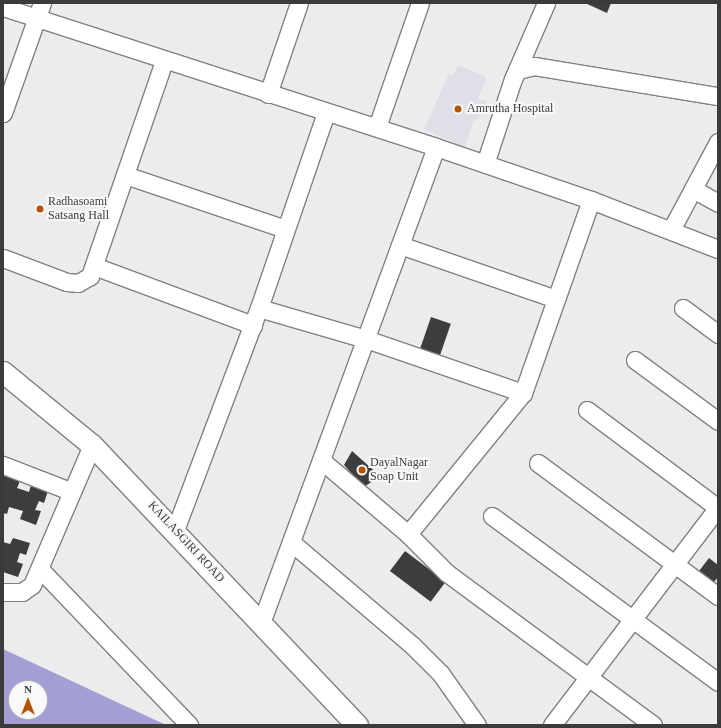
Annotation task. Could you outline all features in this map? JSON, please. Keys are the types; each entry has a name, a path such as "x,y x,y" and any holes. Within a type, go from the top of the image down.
{"street":[{"path":"3,113 42,3"},
{"path":"268,94 299,3"},
{"path":"377,128 420,3"},
{"path":"485,164 518,70 546,3"},
{"path":"3,7 164,61 436,147 591,200 718,249"},
{"path":"3,258 78,283 90,276 164,61"},
{"path":"518,70 534,66 718,96"},
{"path":"175,530 253,325 326,112"},
{"path":"671,230 718,142"},
{"path":"261,623 436,147"},
{"path":"125,175 285,229"},
{"path":"693,189 718,203"},
{"path":"408,534 523,393 591,200"},
{"path":"400,245 556,299"},
{"path":"94,266 253,325"},
{"path":"259,308 366,339 523,393"},
{"path":"683,308 718,334"},
{"path":"635,360 718,421"},
{"name":"KAILASGIRI ROAD","path":"3,372 92,445 175,530 357,725"},
{"path":"552,725 589,679 632,618 718,508 587,410"},
{"path":"3,592 22,592 32,585 40,569 70,491 92,445"},
{"path":"321,460 408,534 447,572 589,679 653,725"},
{"path":"538,463 718,596"},
{"path":"3,465 70,491"},
{"path":"492,516 718,682"},
{"path":"291,542 414,646 441,674 477,725"},
{"path":"40,569 189,725"}],"shaded area":[{"name":"Amrutha Hospital","path":"458,65 487,77 478,99 487,101 479,118 473,122 465,148 424,129 449,74 453,76"},
{"path":"3,649 166,725 3,725"}],"building":[{"path":"585,3 611,3 607,13"},
{"path":"431,317 451,324 440,356 420,349"},
{"name":"DayalNagar Soap Unit","path":"352,451 380,476 364,487 344,465"},
{"path":"4,476 20,481 17,488 29,492 31,485 48,491 44,503 39,501 35,510 41,511 36,525 20,519 23,511 9,507 7,514 3,513"},
{"path":"13,538 30,543 26,555 20,553 17,562 23,564 18,577 3,572 3,542 10,544"},
{"path":"405,551 446,582 431,602 390,571"},
{"path":"709,558 718,565 718,577 711,586 696,575"}],"place":[{"name":"Amrutha Hospital","path":"458,109"},
{"name":"Radhasoami Satsang Hall","path":"40,209"},
{"name":"DayalNagar Soap Unit","path":"362,470"}]}
